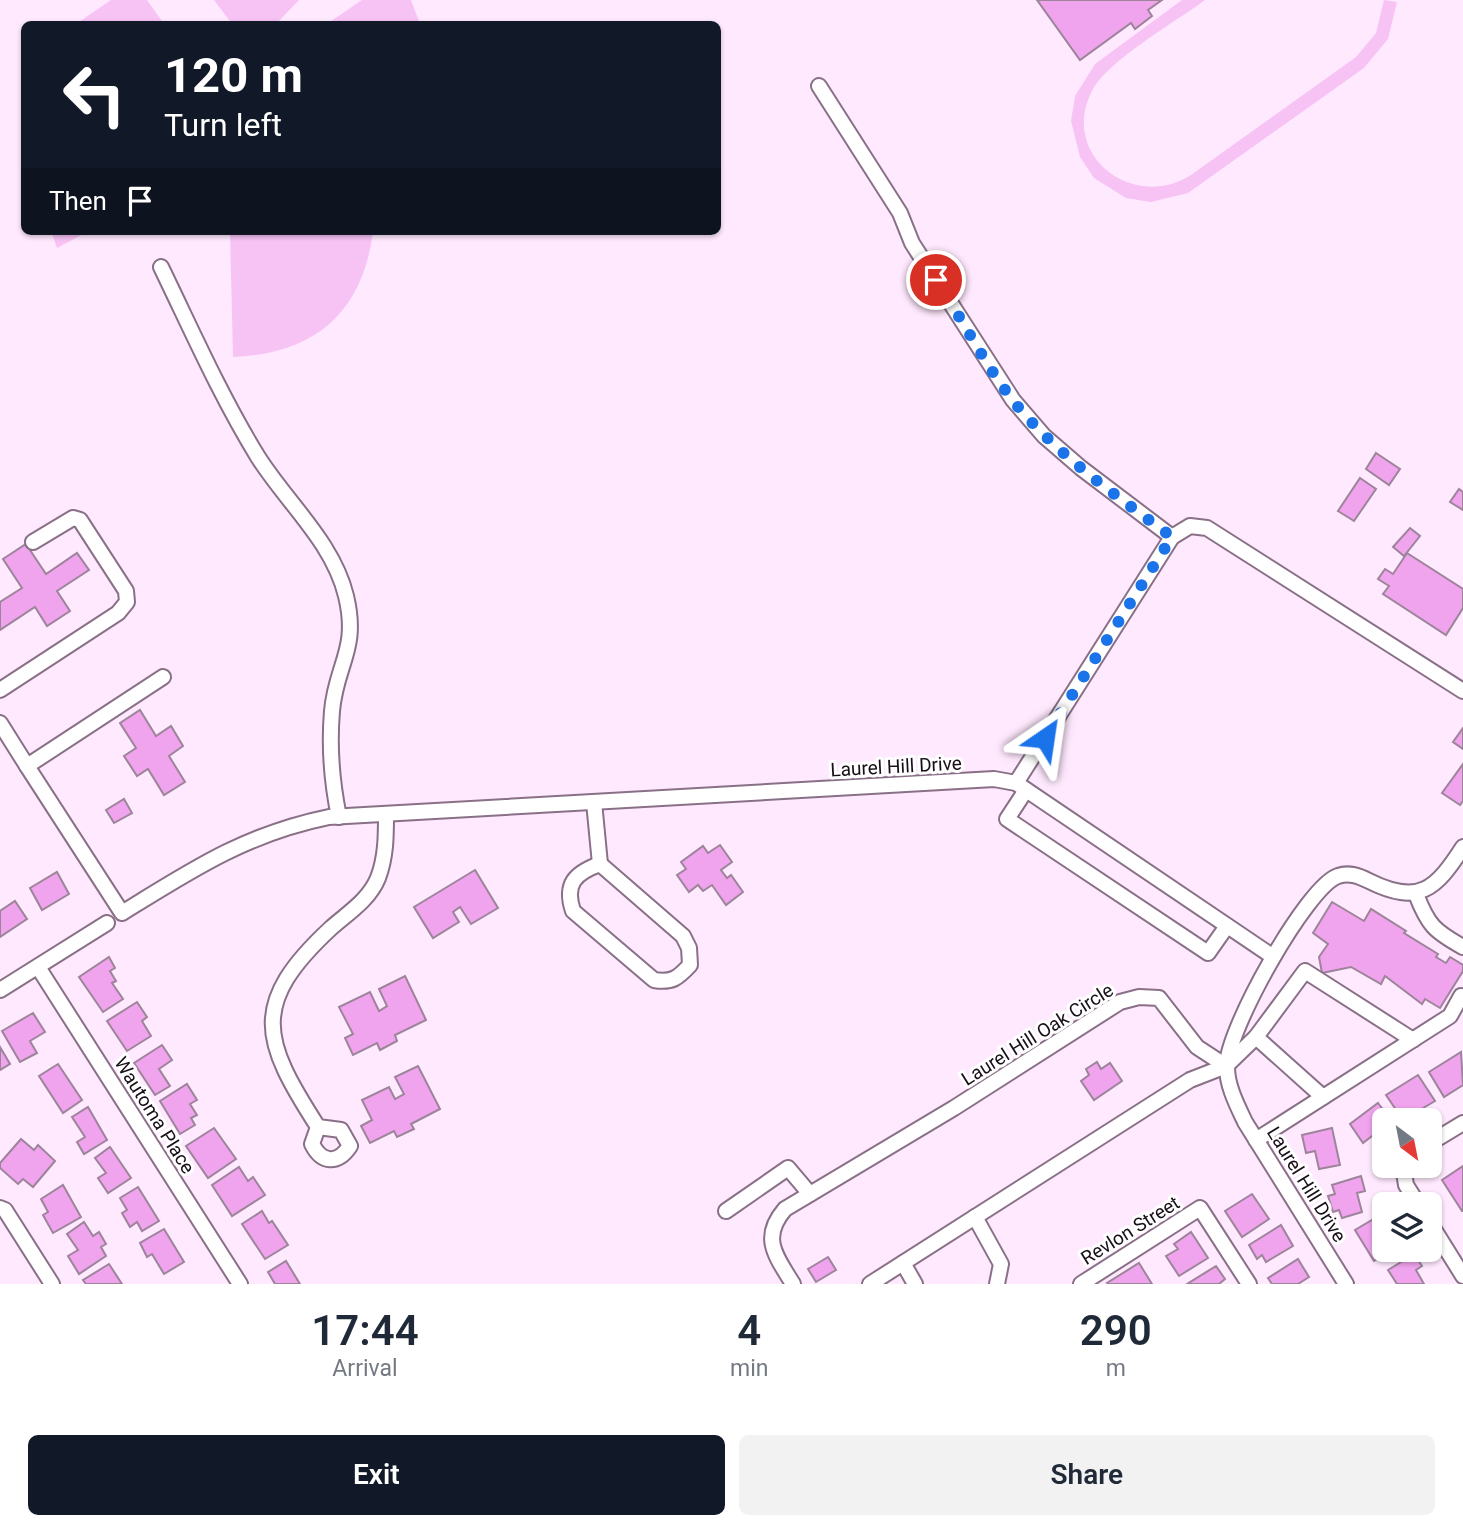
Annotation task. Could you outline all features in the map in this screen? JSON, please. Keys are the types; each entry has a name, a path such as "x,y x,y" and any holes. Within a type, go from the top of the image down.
{"street":[{"path":"819,86 900,212 912,243 1013,400 1044,436 1081,468 1172,537"},
{"path":"161,267 256,454 276,486 307,521 345,593 351,634 332,710 333,788 339,817"},
{"path":"0,690 118,613 128,602 126,590 80,520 73,518 33,542"},
{"path":"1227,926 1208,953 1007,820 1021,786 1172,537 1190,526 1207,528 1463,691"},
{"path":"0,723 27,765 163,677"},
{"name":"Laurel Hill Drive","path":"27,765 122,913 197,866 252,838 290,825 339,817 994,779 1021,786 1272,956"},
{"path":"594,802 600,864 683,936 690,947 690,965 679,977 669,982 654,980 573,911 569,885 580,871 600,864"},
{"path":"318,1127 285,1076 272,1034 273,1010 285,979 302,958 366,898 377,878 386,848 386,814"},
{"path":"1226,1066 1230,1043 1272,956 1323,885 1338,876 1356,874 1390,892 1416,894 1433,887 1444,876 1463,847"},
{"path":"1416,894 1423,912 1438,933 1463,947"},
{"path":"0,990 107,923"},
{"name":"Wautoma Place","path":"38,967 240,1284"},
{"path":"870,1284 1190,1080 1226,1066 1256,1037 1305,971 1413,1040"},
{"path":"1256,1140 1450,1016 1461,996"},
{"name":"Laurel Hill Oak Circle","path":"793,1284 774,1254 771,1240 775,1221 785,1209 1120,1002 1139,997 1160,998 1197,1046 1226,1066"},
{"path":"1256,1037 1323,1097"},
{"name":"Laurel Hill Drive","path":"1226,1066 1232,1094 1256,1140 1346,1284"},
{"path":"1442,1135 1463,1122"},
{"path":"726,1211 788,1168 810,1194"},
{"path":"0,1208 5,1209 52,1284"},
{"name":"Revlon Street","path":"1084,1283 1200,1208 1249,1284"},
{"path":"975,1217 1001,1264 997,1284"},
{"path":"1442,1242 1463,1276"},
{"path":"903,1263 915,1284"}],"shaded area":[{"path":"111,0 147,0 162,21 80,21"},
{"path":"214,0 299,0 279,21 230,21"},
{"path":"362,0 411,0 419,21 331,21"},
{"path":"1182,0 1205,0 1112,67 1092,91 1084,115 1085,136 1094,155 1107,171 1125,182 1146,186 1169,185 1191,175 1356,57 1376,33 1384,0 1397,2 1388,39 1364,68 1188,193 1151,202 1126,198 1094,178 1080,157 1071,121 1075,96 1095,64"},
{"path":"52,235 81,235 57,248"},
{"path":"230,235 372,235 358,285 346,306 330,324 288,348 233,357"}],"building":[{"path":"1037,0 1162,0 1148,10 1152,16 1135,29 1131,23 1080,60"},
{"path":"1376,453 1400,469 1389,485 1366,469"},
{"path":"1360,478 1376,489 1354,521 1338,511"},
{"path":"1459,489 1463,492 1463,510 1450,502"},
{"path":"1410,528 1420,536 1404,556 1393,547"},
{"path":"26,544 46,574 77,553 89,570 57,591 70,611 47,626 35,607 0,630 0,602 22,588 3,559"},
{"path":"1407,553 1463,589 1463,608 1446,635 1383,594 1389,586 1378,579 1385,569 1393,574"},
{"path":"140,710 156,736 171,726 183,746 169,756 185,782 164,795 148,769 137,776 124,756 136,748 120,723"},
{"path":"1463,728 1463,749 1453,742"},
{"path":"1463,764 1463,801 1460,805 1442,793"},
{"path":"124,799 132,813 114,823 106,810"},
{"path":"720,845 732,862 721,870 727,878 731,875 743,892 726,905 712,885 703,891 698,885 689,892 677,875 686,869 681,862 703,846 708,853"},
{"path":"475,870 498,908 471,924 460,907 453,912 459,922 433,938 414,907"},
{"path":"57,872 69,894 42,910 30,888"},
{"path":"15,901 27,919 0,937 0,911"},
{"path":"1332,902 1364,921 1371,909 1438,954 1436,957 1446,963 1450,957 1463,965 1463,971 1440,1008 1425,999 1422,1004 1385,976 1381,984 1351,967 1322,973 1319,957 1328,944 1313,933"},
{"path":"109,957 115,968 110,971 116,981 112,983 123,999 103,1012 79,977"},
{"path":"405,976 426,1020 395,1035 397,1041 380,1050 377,1043 353,1055 345,1038 353,1034 339,1007 370,992 379,1011 387,1006 379,989"},
{"path":"137,1002 147,1017 142,1021 151,1036 127,1051 107,1021"},
{"path":"33,1013 45,1032 30,1041 37,1053 20,1062 2,1031"},
{"path":"162,1045 172,1060 159,1069 170,1086 155,1095 134,1063"},
{"path":"0,1047 10,1064 0,1070"},
{"path":"1461,1052 1463,1085 1444,1097 1429,1072"},
{"path":"1097,1062 1101,1069 1110,1063 1122,1081 1094,1100 1081,1081 1089,1075 1086,1069"},
{"path":"58,1064 82,1100 63,1113 39,1076"},
{"path":"418,1066 440,1109 411,1124 414,1129 397,1137 394,1131 370,1143 361,1126 372,1120 362,1100 389,1087 395,1099 404,1094 395,1077"},
{"path":"1418,1075 1435,1101 1423,1108 1395,1108 1386,1095"},
{"path":"187,1084 197,1100 190,1104 197,1115 191,1118 195,1125 180,1134 160,1101"},
{"path":"1378,1103 1382,1108 1372,1108 1372,1136 1363,1143 1350,1124"},
{"path":"88,1107 107,1140 84,1154 77,1142 85,1137 72,1117"},
{"path":"214,1128 236,1159 208,1178 186,1146"},
{"path":"1332,1128 1340,1165 1319,1169 1315,1151 1306,1153 1302,1135"},
{"path":"21,1139 34,1150 38,1145 55,1161 33,1187 23,1179 18,1184 0,1168 0,1163"},
{"path":"110,1147 131,1178 108,1193 98,1178 106,1173 95,1158"},
{"path":"1463,1166 1463,1211 1462,1211 1442,1180"},
{"path":"239,1167 248,1181 253,1177 265,1195 232,1216 212,1185"},
{"path":"1361,1176 1365,1191 1357,1193 1362,1212 1342,1218 1339,1210 1333,1212 1328,1196 1335,1194 1332,1185"},
{"path":"63,1185 81,1217 53,1233 43,1215 48,1212 41,1199"},
{"path":"138,1187 159,1221 142,1231 137,1222 130,1227 122,1213 127,1210 120,1198"},
{"path":"1252,1194 1269,1219 1242,1237 1225,1211"},
{"path":"262,1211 288,1245 265,1259 242,1224"},
{"path":"1372,1220 1372,1258 1355,1230"},
{"path":"84,1222 93,1236 99,1232 106,1244 101,1247 106,1256 79,1274 68,1256 78,1250 67,1234"},
{"path":"1281,1225 1293,1246 1266,1262 1262,1255 1257,1259 1249,1245"},
{"path":"164,1229 184,1262 164,1274 152,1254 147,1257 140,1243"},
{"path":"1191,1232 1208,1258 1179,1276 1166,1256 1178,1249 1174,1244"},
{"path":"828,1257 836,1270 816,1282 808,1269"},
{"path":"1298,1259 1309,1277 1298,1284 1272,1284 1268,1278"},
{"path":"286,1261 300,1284 275,1284 268,1272"},
{"path":"1401,1262 1419,1262 1422,1266 1416,1270 1424,1284 1397,1284 1388,1270"},
{"path":"1139,1263 1152,1284 1107,1283"},
{"path":"109,1264 122,1284 86,1284 83,1280"},
{"path":"1216,1266 1225,1279 1219,1284 1187,1284"}],"route":[{"path":"936,280 1013,400 1044,436 1081,468 1172,537 1045,738"}]}
